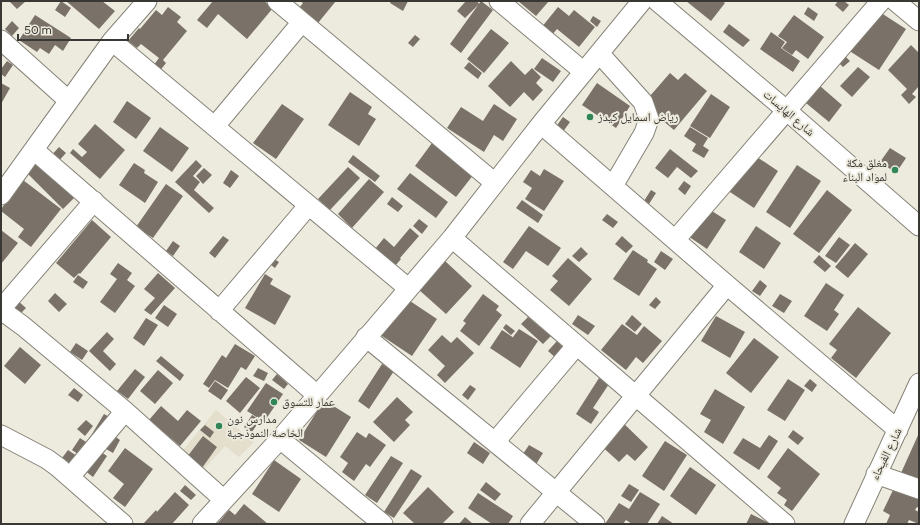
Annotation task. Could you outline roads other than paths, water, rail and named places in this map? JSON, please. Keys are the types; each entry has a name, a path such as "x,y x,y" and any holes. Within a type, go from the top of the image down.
{"street":[{"path":"1,195 112,41 147,1"},
{"path":"278,1 495,183"},
{"path":"499,1 584,72"},
{"path":"202,524 280,439 452,238 541,124 642,1"},
{"name":"شارع الهايسات","path":"658,1 919,226"},
{"path":"675,240 881,1"},
{"path":"895,1 919,21"},
{"path":"214,126 302,22"},
{"path":"1,40 69,101"},
{"path":"112,41 408,288"},
{"path":"599,53 643,102 649,119 644,133 613,186"},
{"path":"541,124 727,286 898,430"},
{"path":"34,150 317,395"},
{"path":"94,201 1,310 23,326 124,411 224,500"},
{"path":"219,311 308,206"},
{"path":"452,238 785,524"},
{"path":"530,524 727,286"},
{"path":"366,337 595,524"},
{"path":"495,442 576,346"},
{"name":"شارع الفيحاء","path":"854,524 919,383"},
{"path":"70,477 124,411"},
{"path":"1,435 46,459 70,477 123,524"},
{"path":"280,439 383,524"},
{"path":"876,474 919,488"}],"place":[{"name":"رياض اسمايل كيدز","path":"590,117"},
{"name":"مغلق مكة لمواد البناء","path":"895,170"},
{"name":"عمار للتسوق","path":"274,402"},
{"name":"مدارس نون الخاصة النموذجية","path":"219,426"}]}
